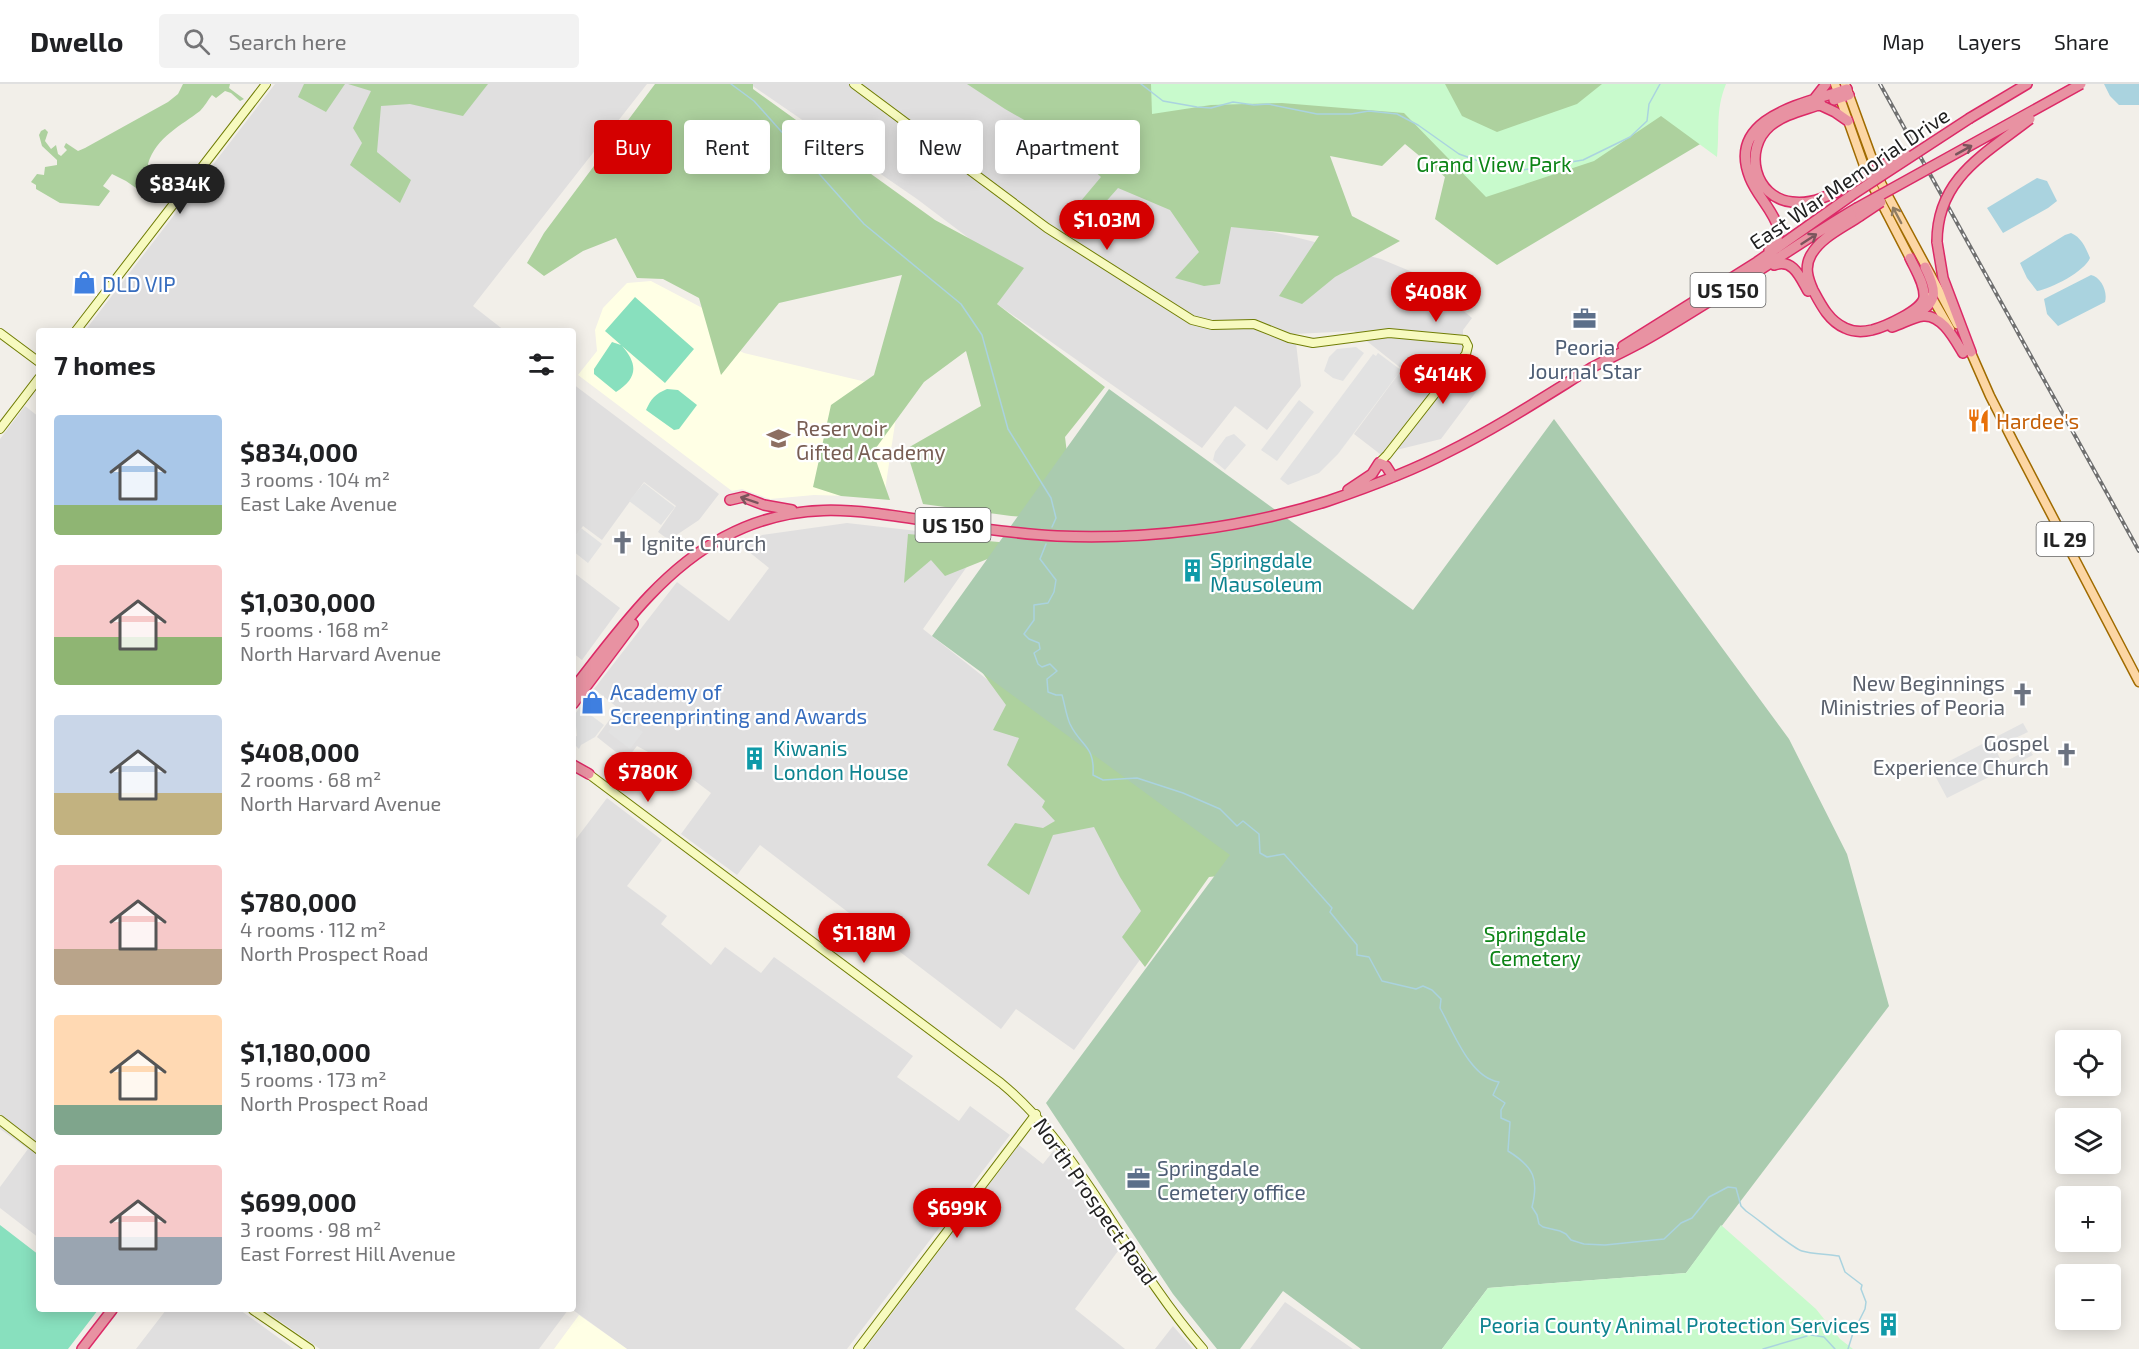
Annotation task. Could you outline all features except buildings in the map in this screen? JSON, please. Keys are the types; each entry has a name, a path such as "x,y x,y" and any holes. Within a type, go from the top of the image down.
{"highway":[{"path":"1802,104 1817,97 1827,84"},
{"name":"US 150","path":"1970,118 2027,84"},
{"name":"US 150","path":"1859,212 2081,84"},
{"path":"1739,278 1775,242 1779,232 1777,224 1749,175 1746,156 1749,142 1767,118 1842,90"},
{"path":"1842,90 1820,105 1776,121 1760,138 1754,154 1756,171 1762,185 1777,198 1791,202 1818,200 1848,186 1970,118"},
{"path":"1967,352 1942,278 1937,242 1938,216 1948,193 1959,176 1983,154 2057,99"},
{"path":"1820,105 1835,111 1848,121"},
{"name":"East War Memorial Drive","path":"1739,278 1852,195 1970,118"},
{"path":"1859,212 1821,243 1811,254 1808,262 1809,281 1824,310 1834,321 1846,328 1866,331 1878,328 1916,309 1922,302 1924,294 1910,258"},
{"name":"East War Memorial Drive","path":"576,685 628,620 689,559 726,536 769,518 810,510 860,510 995,531 1085,537 1159,533 1210,526 1254,519 1315,504 1392,477 1476,438 1596,366 1634,338 1859,212"},
{"path":"1739,278 1776,264 1785,263 1796,270 1823,317 1844,333 1858,336 1871,335 1918,317 1929,316 1944,326 1967,352"},
{"path":"1884,330 1926,310 1933,300 1932,282 1925,267"},
{"path":"1315,504 1361,482 1382,464 1387,455"},
{"path":"1382,464 1392,477"},
{"path":"730,500 744,497 769,507 810,510"},
{"name":"East War Memorial Drive","path":"576,700 661,585"},
{"path":"576,765 589,774"},
{"path":"82,1349 110,1312"}],"main road":[{"name":"IL 29","path":"1842,90 1848,121 1861,160 1878,198 1933,300 1967,352"},
{"name":"IL 29","path":"1842,90 1879,179 2139,682"}],"street":[{"path":"78,328 266,84"},
{"path":"854,84 1047,228 1187,318 1212,325 1254,324 1288,338 1310,342 1333,342 1393,333 1465,340 1468,350 1464,356 1387,455"},
{"path":"0,333 36,360"},
{"path":"0,429 36,382"},
{"name":"North Prospect Road","path":"589,774 1001,1083 1036,1114 1064,1149 1168,1305 1203,1349"},
{"path":"858,1349 1036,1114"},
{"path":"0,1120 36,1148"},
{"path":"256,1312 310,1349"}],"shaded area":[{"path":"275,84 647,84 619,120 594,120 594,152 473,306 501,328 87,328"},
{"path":"750,84 975,84 1037,120 995,120 995,174 1131,174 1207,218 1381,259 1422,276 1472,318 1463,330 1463,363 1485,380 1441,439 1380,454 1354,434 1402,369 1354,331 1295,334 1301,386 1267,430 1235,406 1202,448 997,304 1015,273 881,174 885,174 885,120 802,120"},
{"name":"Reservoir Gifted Academy","path":"651,281 710,312 717,340 744,353 900,390 884,497 814,495 770,499 742,489 732,491 578,375 597,351 595,330 603,308 627,283"},
{"path":"1356,347 1364,353 1343,381 1333,378 1324,371 1329,357 1337,349"},
{"path":"1378,353 1401,370 1338,454 1319,473 1288,485 1280,479 1373,354 1376,356"},
{"path":"576,386 719,494 699,520 669,540 658,532 676,506 644,482 602,540 583,526 576,535"},
{"path":"1299,400 1314,412 1277,461 1261,450"},
{"path":"25,406 36,415 36,1236 0,1208 0,1187 28,1149 0,1129 0,439"},
{"path":"1234,434 1246,445 1225,470 1213,460 1215,452 1226,437"},
{"path":"644,483 675,507 661,525 629,501"},
{"path":"847,523 985,541 923,629 1031,714 1160,928 1142,957 1074,1050 1016,1009 1001,1029 760,845 737,875 681,834 711,793 678,768 637,746 626,760 597,737 618,708 594,689 677,582 729,621 769,568 743,547 762,535"},
{"path":"581,528 602,544 588,563 576,553 576,535"},
{"path":"576,574 620,608 582,660 576,655"},
{"path":"580,707 604,725 595,737 581,745 579,749 576,746 576,713"},
{"path":"618,714 643,732 630,749 608,732 612,727 609,724"},
{"path":"2023,723 2028,732 1997,747 1997,752 2001,761 2005,762 2029,749 2033,755 1947,798 1932,770"},
{"path":"607,798 662,840 627,886 667,916 661,924 711,965 725,947 761,973 774,957 913,1056 897,1077 959,1121 970,1106 1010,1135 847,1349 627,1349 576,1312 576,839"},
{"path":"1019,1145 1043,1164 1054,1150 1118,1251 1075,1309 1125,1349 865,1349"},
{"path":"1285,1302 1353,1349 1250,1349"},
{"path":"164,1312 243,1312 294,1349 136,1349"},
{"path":"267,1312 567,1312 539,1349 320,1349"},
{"path":"579,1315 627,1349 554,1349"},
{"path":"1173,1326 1193,1349 1155,1349"}],"green space":[{"path":"183,84 230,84 229,88 244,99 240,101 225,91 216,98 212,95 200,111 170,133 157,146 148,164 150,169 171,186 156,202 112,174 103,186 110,191 99,206 60,203 36,189 36,185 31,182 37,174 44,175 45,167 57,165 57,160 42,146 39,135 41,131 45,129 48,132 45,141 51,149 56,145 58,154 61,156 67,150 64,147 66,143 78,151 168,102 178,94"},
{"path":"304,84 345,84 326,112 298,97"},
{"path":"348,84 488,84 463,116 410,104 381,106 377,152 411,180 400,203 350,165 362,143 353,128 371,91"},
{"path":"655,84 753,84 753,89 796,120 782,120 782,174 871,174 935,220 1024,268 997,304 1105,387 1065,437 1071,486 1096,522 1011,516 923,504 906,449 981,406 966,351 924,382 873,452 890,500 841,496 813,487 831,405 874,375 902,275 779,303 721,375 699,298 663,279 637,278 616,238 583,251 544,276 527,263 544,233 594,166 594,174 672,174 672,120 628,120"},
{"path":"967,84 1723,84 1715,106 1712,137 1497,265 1435,219 1445,177 1405,144 1382,166 1330,156 1352,216 1400,241 1335,277 1302,304 1279,296 1319,236 1231,227 1220,284 1204,286 1175,278 1199,252 1170,210 1118,188 1079,232 1064,221 1101,177 1098,174 1140,174 1140,120 1024,120"},
{"name":"Grand View Park","path":"1151,84 1445,84 1462,116 1497,132 1577,104 1602,84 1726,84 1719,112 1717,157 1661,116 1594,161 1486,197 1404,113 1282,103 1211,105 1152,114"},
{"path":"635,297 694,349 665,383 622,346 631,359 633,370 632,376 616,392 594,374 594,369 612,342 621,345 605,331"},
{"path":"667,389 678,390 697,405 679,429 674,430 646,410 654,397"},
{"name":"Springdale Cemetery","path":"1109,389 1413,610 1554,419 1789,739 1847,854 1889,1006 1686,1273 1488,1288 1442,1349 1361,1349 1283,1291 1240,1349 1217,1349 1173,1294 1046,1103 1230,855 932,636"},
{"path":"908,534 1010,543 1275,870 1209,877 1145,967 1122,937 1141,911 1094,827 1053,835 1029,895 987,865 1015,823 1043,828 1055,821 1042,807 1045,801 1007,765 1019,738 993,730 1006,705 979,668 990,558 945,576 931,560 904,583"},
{"path":"0,1225 36,1253 36,1312 96,1312 68,1349 0,1349"},
{"path":"1721,1225 1816,1309 1840,1339 1853,1349 1442,1349 1488,1288 1686,1273"}],"water":[{"path":"2104,84 2139,84 2139,105 2119,105 2110,96"},
{"path":"2037,178 2047,181 2057,201 2003,233 1987,208"},
{"path":"2071,233 2080,240 2090,258 2082,268 2067,279 2037,291 2027,278 2020,263"},
{"path":"2091,275 2095,276 2103,286 2105,302 2058,326 2047,314 2044,299"}],"waterway":[{"path":"731,84 754,101 864,224 961,304 982,335 1008,429 1051,498 1056,518 1052,527"},
{"path":"1141,84 1163,101 1197,107 1211,108 1233,102 1268,104 1317,114 1351,114 1369,111 1397,114 1418,125 1459,154 1490,165 1517,171 1583,160 1630,137 1647,121 1649,104 1660,84"},
{"path":"1046,544 1040,559 1056,580 1054,592 1048,603 1034,605 1034,620 1024,634 1039,643 1040,649 1034,653 1038,664 1042,667 1050,664 1057,671 1047,679 1048,692 1062,695 1070,724 1090,752 1093,775 1103,780 1137,778 1183,793 1220,809 1237,826 1243,821 1259,834 1260,853 1267,857 1284,854 1332,908 1330,912 1357,945 1357,955 1369,957 1382,981 1416,989 1423,986 1432,990 1441,999 1440,1008 1471,1063 1489,1079 1499,1082 1493,1095 1505,1103 1501,1110 1501,1118 1510,1122 1508,1151 1524,1163 1532,1175 1535,1189 1532,1207 1539,1224 1560,1231 1571,1240 1584,1244 1605,1245 1664,1239 1681,1223 1692,1218 1709,1197 1728,1187 1736,1188 1741,1206 1746,1211 1797,1249 1810,1253 1839,1256 1845,1272 1862,1285 1861,1289 1866,1302 1865,1309 1848,1349"},
{"path":"1811,1335 1824,1337 1835,1349"},
{"path":"1763,1349 1807,1336"}],"railway":[{"path":"1880,84 2139,551"}],"place":[{"name":"DLD VIP","path":"84,283"},
{"name":"Peoria Journal Star","path":"1585,318"},
{"name":"Hardee's","path":"1978,420"},
{"name":"Reservoir Gifted Academy","path":"778,439"},
{"name":"Ignite Church","path":"623,542"},
{"name":"Springdale Mausoleum","path":"1192,571"},
{"name":"New Beginnings Ministries of Peoria","path":"2023,694"},
{"name":"Academy of Screenprinting and Awards","path":"592,703"},
{"name":"Gospel Experience Church","path":"2067,754"},
{"name":"Kiwanis London House","path":"755,759"},
{"name":"Springdale Cemetery office","path":"1139,1179"},
{"name":"Peoria County Animal Protection Services","path":"1888,1324"}]}
